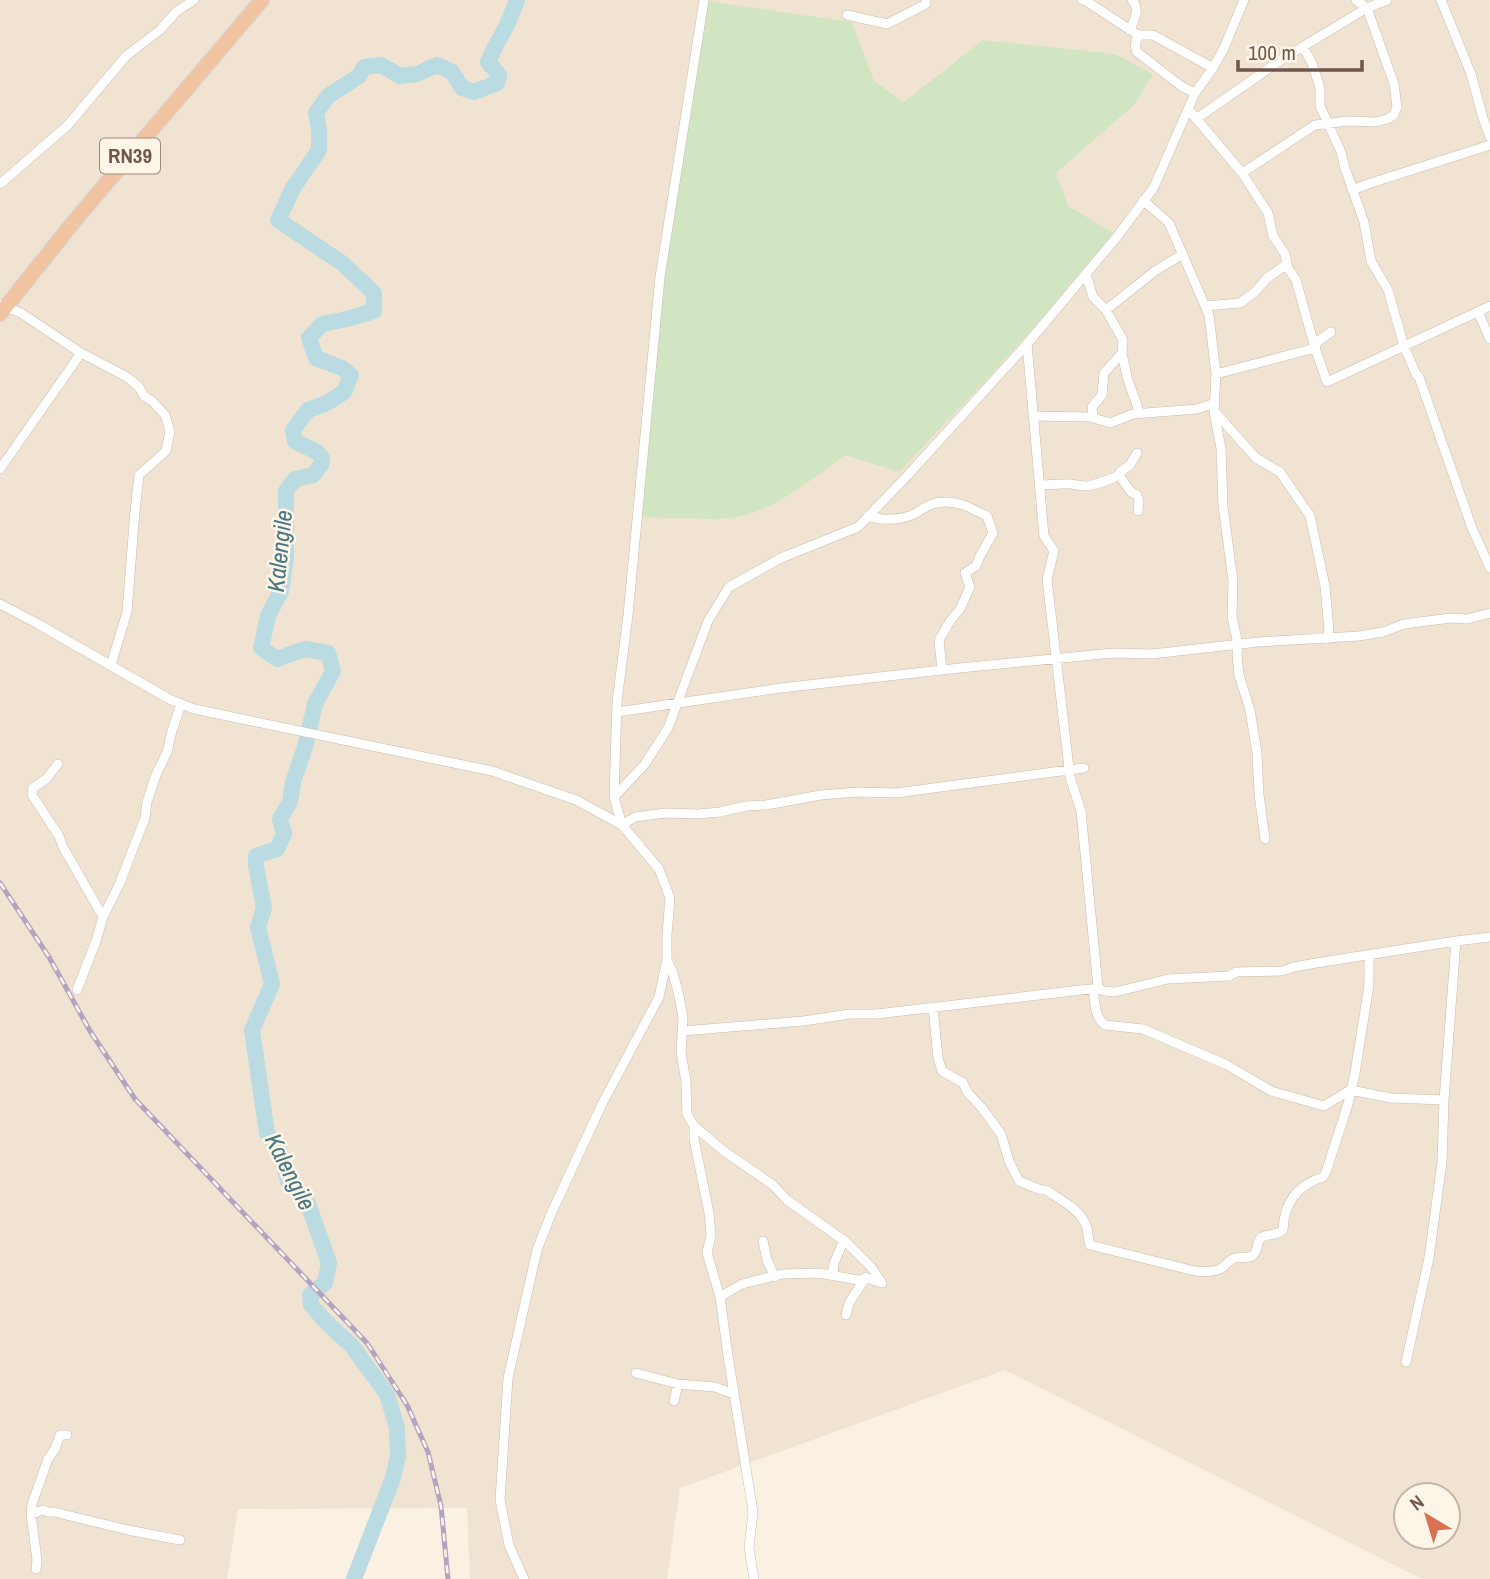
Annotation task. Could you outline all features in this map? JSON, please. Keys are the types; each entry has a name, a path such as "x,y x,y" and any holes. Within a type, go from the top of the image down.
{"highway":[{"name":"RN39","path":"2,309 262,0"}],"street":[{"path":"0,184 68,125 126,56 194,0"},
{"path":"622,825 614,797 617,712 660,277 704,0"},
{"path":"847,15 887,24 926,4 926,0"},
{"path":"1085,0 1134,32 1153,35 1213,68"},
{"path":"1132,0 1138,11 1134,32 1137,52 1181,86 1195,93"},
{"path":"614,797 645,764 668,728 708,621 729,587 781,558 858,527 1027,344 1116,238 1154,187 1195,93 1224,48 1244,0"},
{"path":"1242,173 1315,125 1348,121 1376,122 1394,115 1397,107 1394,83 1367,8 1356,0"},
{"path":"1196,119 1284,58 1367,8 1387,0"},
{"path":"1441,0 1471,74 1490,137"},
{"path":"1303,47 1312,63 1320,88 1324,116 1341,152 1364,222 1371,261 1388,290 1404,346 1419,377 1472,528 1490,568"},
{"path":"1189,110 1242,173 1268,213 1273,236 1285,254 1296,280 1327,382 1490,306"},
{"path":"1352,190 1490,145"},
{"path":"1143,200 1169,223 1209,314 1216,374 1214,407 1221,448 1223,506 1233,581 1232,617 1238,644 1239,675 1250,709 1258,753 1258,784 1265,839"},
{"path":"1106,310 1155,271 1183,254"},
{"path":"1206,306 1240,303 1287,264"},
{"path":"1086,274 1093,297 1106,310 1123,340 1126,377 1140,414"},
{"path":"2,309 21,313 82,353 127,377 164,415 170,431 166,451 139,475 127,612 111,665"},
{"path":"1478,312 1490,339"},
{"path":"1315,348 1317,342 1331,332"},
{"path":"1027,344 1044,536 1054,551 1047,579 1070,770 1081,811 1096,1013 1100,1022 1110,1027 1143,1030 1227,1065 1271,1091 1324,1106 1350,1090 1391,1098 1444,1101"},
{"path":"1216,374 1315,348"},
{"path":"0,469 82,353"},
{"path":"1093,418 1092,407 1102,395 1104,373 1122,353"},
{"path":"1034,416 1093,418 1110,423 1140,414 1214,407"},
{"path":"1214,407 1256,458 1280,472 1310,516 1325,586 1329,630 1327,639"},
{"path":"1040,485 1065,483 1085,486 1116,478 1130,465 1137,453"},
{"path":"1119,475 1131,492 1137,495 1138,511"},
{"path":"868,516 875,519 900,519 915,514 926,506 948,502 962,504 987,516 993,533 976,566 965,573 970,587 960,609 939,640 942,670"},
{"path":"0,604 169,699 194,709 492,771 576,800 622,825 659,869 670,898 667,960 659,997 602,1104 551,1214 537,1250 508,1378 500,1500 509,1545 524,1579"},
{"path":"617,712 781,688 942,670 1113,653 1153,654 1238,644 1327,639 1383,632 1404,625 1451,618 1467,619 1490,613"},
{"path":"77,990 103,917 119,885 145,818 147,802 167,752 181,704"},
{"path":"58,764 46,779 33,788 32,795 59,836 103,917"},
{"path":"622,825 635,817 665,813 720,813 746,806 821,795 896,793 1083,768"},
{"path":"683,1031 1096,989 1115,992 1168,979 1199,979 1228,976 1236,972 1282,971 1369,954 1490,937"},
{"path":"1406,1362 1429,1258 1442,1163 1456,941"},
{"path":"933,1007 940,1067 946,1074 963,1083 1001,1134 1009,1161 1019,1181 1046,1190 1079,1213 1087,1225 1090,1245 1195,1271 1220,1269 1228,1260 1251,1256 1256,1252 1262,1237 1279,1234 1283,1230 1287,1204 1299,1190 1313,1180 1324,1177 1348,1104 1357,1060 1368,985 1369,954"},
{"path":"667,960 673,973 683,1018 681,1052 687,1114 694,1126 844,1240 871,1267 882,1283 866,1278 858,1280 819,1273"},
{"path":"694,1126 694,1139 709,1213 711,1235 707,1253 720,1297 753,1512 749,1548 754,1579"},
{"path":"720,1297 742,1284 782,1274 833,1275 834,1263 844,1240"},
{"path":"764,1241 767,1260 775,1276"},
{"path":"846,1315 849,1303 871,1267"},
{"path":"636,1373 678,1384 715,1387 734,1394"},
{"path":"674,1401 678,1384"},
{"path":"36,1569 32,1504 60,1435 67,1435"},
{"path":"32,1514 43,1510 180,1540"}],"shaded area":[{"path":"0,0 1490,0 1490,1579 1422,1579 1005,1370 680,1488 667,1579 470,1579 467,1508 238,1509 227,1579 0,1579"}],"green space":[{"path":"707,1 852,22 874,81 904,102 983,40 1115,54 1153,74 1135,104 1056,173 1068,206 1113,233 1043,317 899,472 845,455 787,496 749,514 711,519 641,517 664,276"}],"waterway":[{"name":"Kalengile","path":"354,1579 393,1478 398,1456 397,1428 387,1394 352,1346 311,1305 310,1295 325,1283 329,1263 306,1198 288,1181 279,1149 267,1133 252,1030 272,984 258,927 264,908 256,856 277,849 284,834 280,819 290,802 315,704 333,671 328,653 305,649 277,659 261,648 268,616 281,591 286,557 286,491 295,479 313,475 321,465 322,458 317,452 295,441 293,430 308,410 327,403 344,392 351,375 342,368 316,358 309,338 322,324 374,311 374,293 342,263 278,220 293,188 319,150 316,113 328,96 359,76 364,67 381,65 400,76 417,74 437,65 452,72 462,88 474,92 497,83 499,75 488,62 517,0"}],"railway":[{"path":"0,883 49,957 90,1031 135,1099 367,1343 407,1405 428,1452 441,1506 448,1579"}]}
